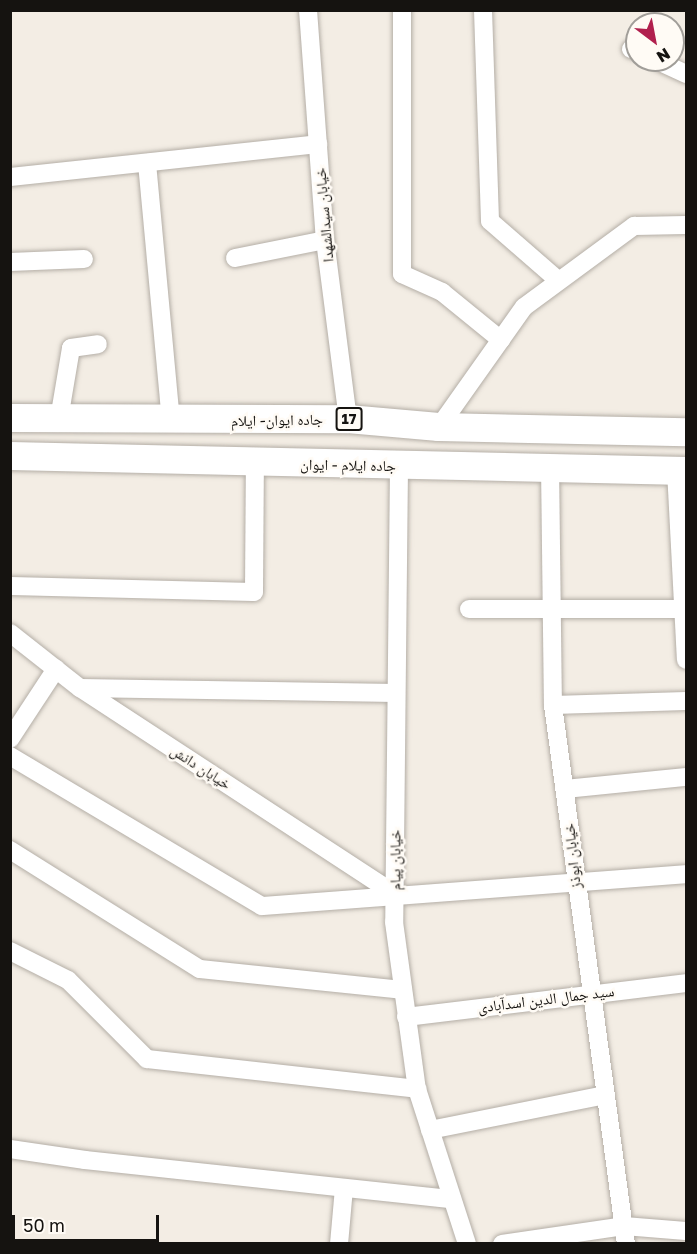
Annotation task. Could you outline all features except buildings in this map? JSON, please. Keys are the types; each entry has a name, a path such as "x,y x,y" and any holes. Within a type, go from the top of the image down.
{"highway":[{"name":"جاده ایوان- ایلام","path":"10,418 171,421 348,419 439,427 687,432"},
{"name":"جاده ایلام - ایوان","path":"10,456 399,467 550,465 681,470"}],"street":[{"name":"خیابان سیدالشهدا","path":"308,10 325,240 348,419"},
{"path":"402,10 402,274 442,292 501,340"},
{"path":"483,10 490,221 559,281"},
{"path":"10,177 318,144"},
{"path":"147,163 171,421"},
{"path":"439,427 524,307 634,226 687,225"},
{"path":"235,258 325,240"},
{"path":"10,262 84,259"},
{"path":"58,419 71,348 98,344"},
{"path":"10,586 254,592 255,463"},
{"name":"خیابان ابوذز","path":"550,465 553,705 565,789 574,880 625,1235"},
{"name":"خیابان پیام","path":"399,467 394,922 417,1089 467,1244"},
{"path":"681,470 687,660"},
{"path":"469,609 684,609"},
{"name":"خیابان دانش","path":"10,633 80,688 395,894"},
{"path":"10,738 56,669"},
{"path":"80,688 396,693"},
{"path":"553,705 687,701"},
{"path":"10,756 262,906 574,880 687,874"},
{"path":"565,789 687,777"},
{"path":"10,850 200,969 402,990"},
{"path":"10,951 68,980 147,1059 417,1089"},
{"name":"سید جمال الدین اسدآبادی","path":"406,1017 591,992 687,983"},
{"path":"430,1130 605,1095"},
{"path":"10,1149 452,1199"},
{"path":"339,1244 344,1188"},
{"path":"502,1244 687,1231"}]}
